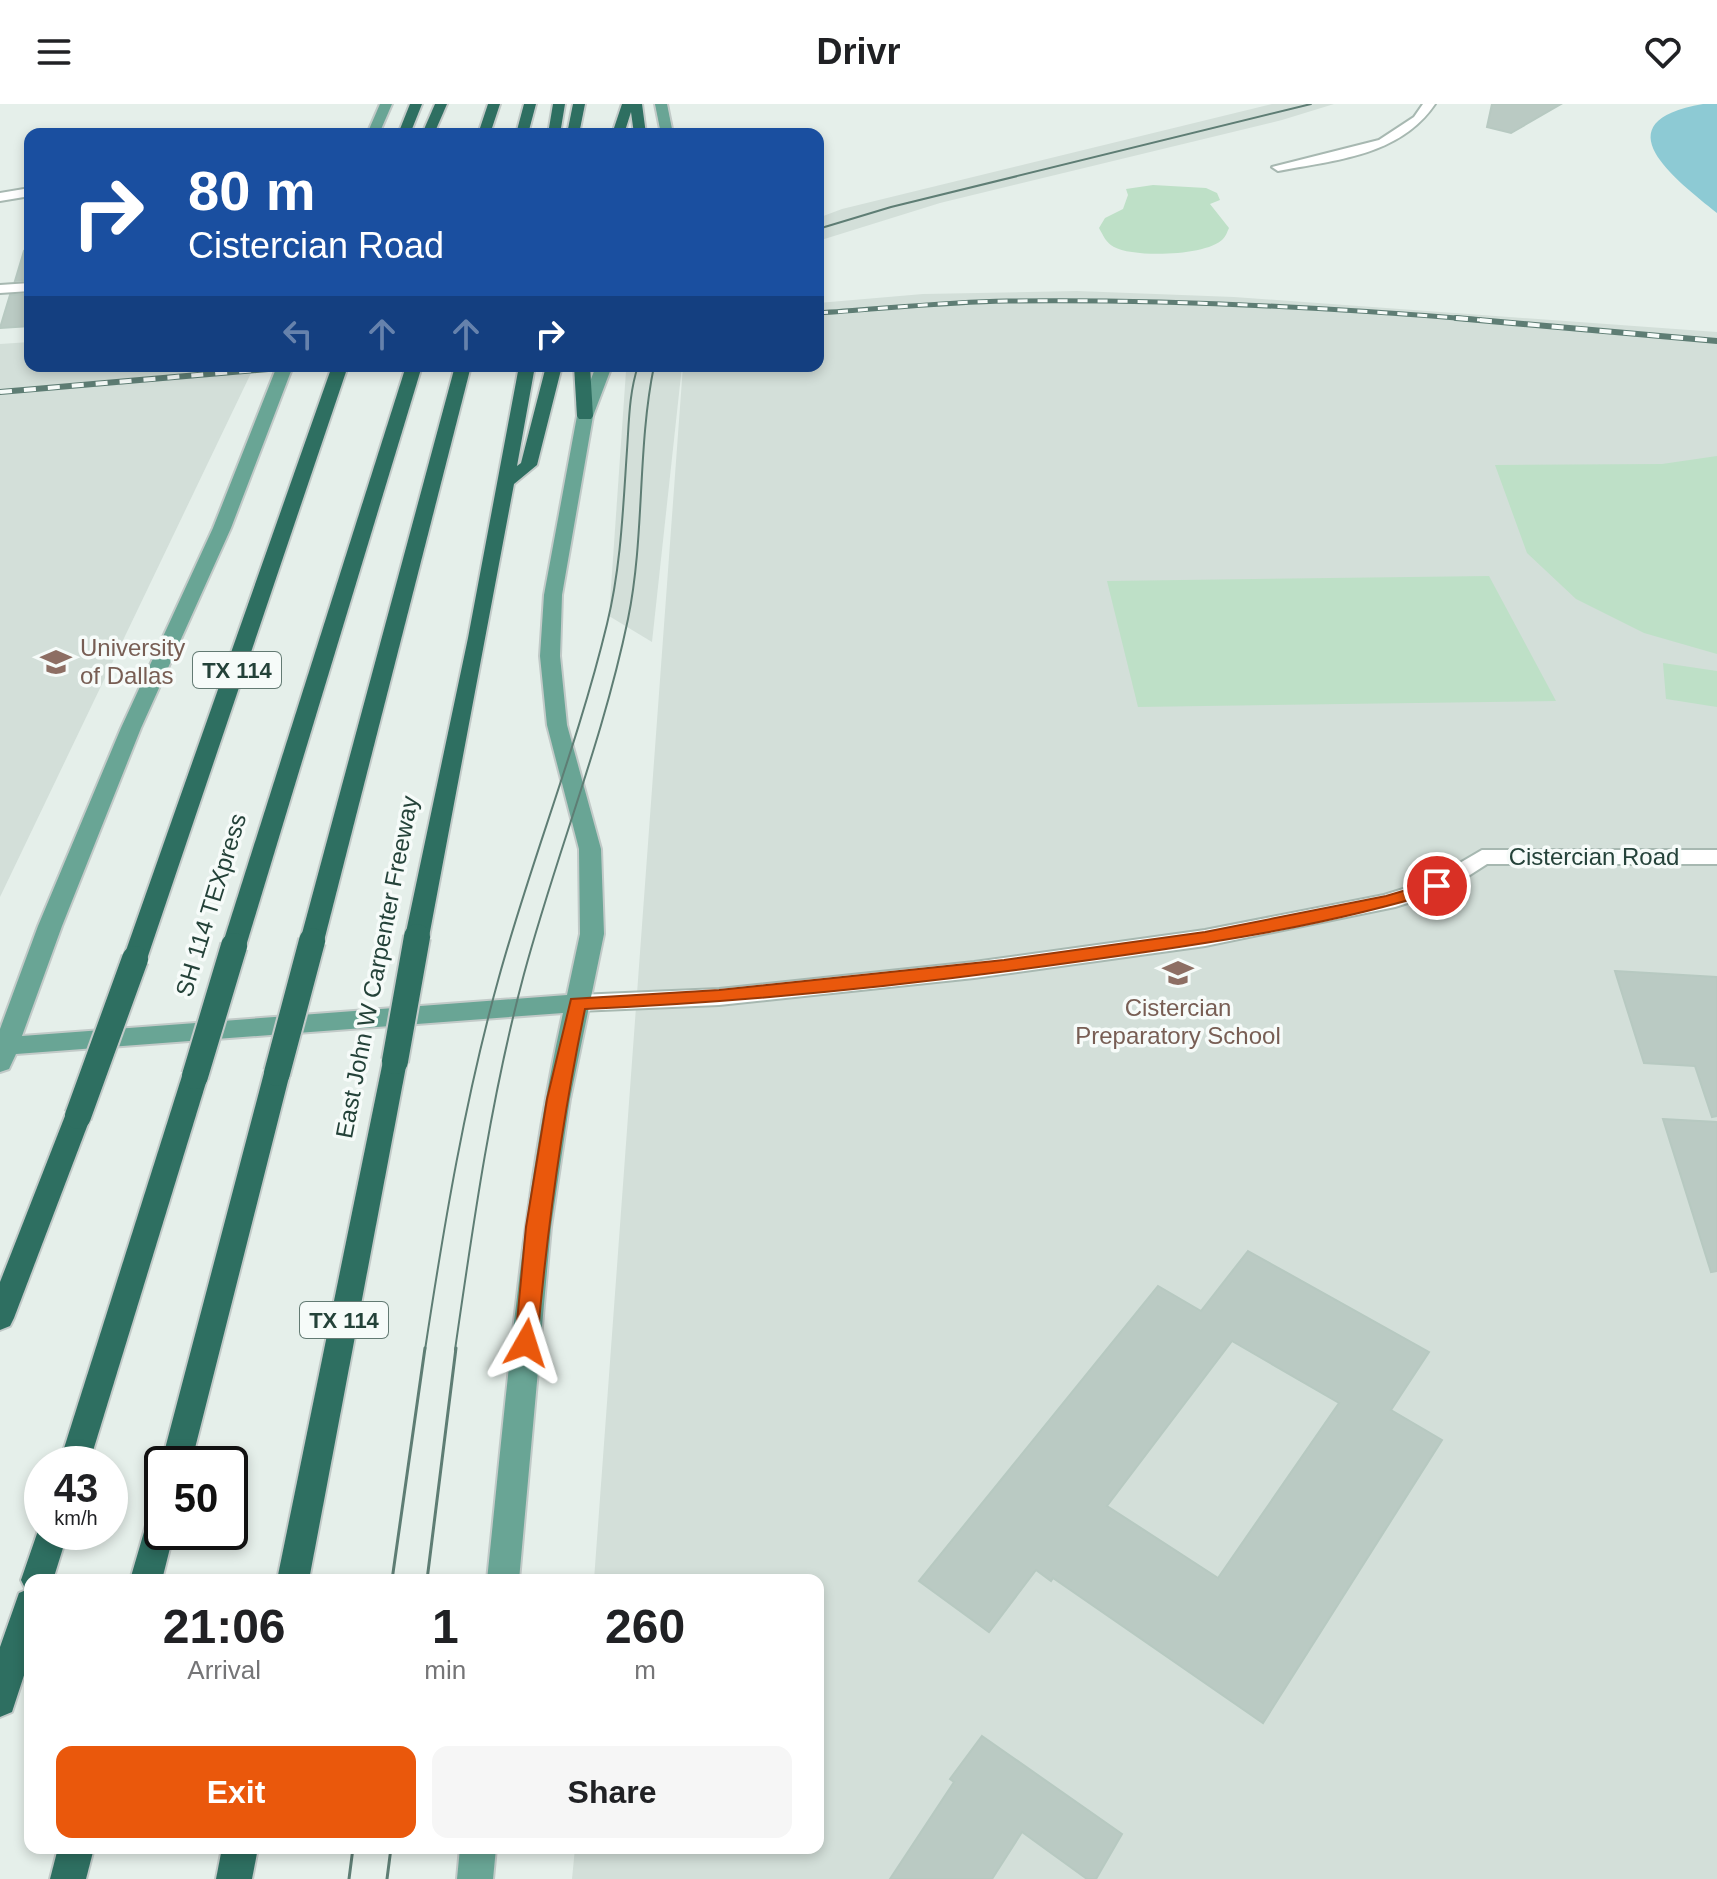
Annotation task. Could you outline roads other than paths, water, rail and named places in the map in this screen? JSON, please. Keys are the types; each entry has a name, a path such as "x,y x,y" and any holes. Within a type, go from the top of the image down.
{"highway":[{"path":"406,128 416,104"},
{"path":"431,128 441,104"},
{"path":"486,128 494,104"},
{"path":"524,128 530,104"},
{"path":"555,128 559,104"},
{"path":"574,128 579,104"},
{"path":"620,128 628,104"},
{"path":"636,104 639,128"},
{"name":"TX 114","path":"0,1318 135,959 338,372"},
{"name":"SH 114 TEXpress","path":"80,1446 412,372"},
{"path":"181,1446 461,372"},
{"name":"East John W Carpenter Freeway","path":"294,1574 478,638 526,372"},
{"path":"504,484 529,465 552,372"},
{"path":"582,372 585,416"},
{"path":"39,1574 46,1550"},
{"path":"148,1574 154,1550"},
{"path":"0,1700 24,1623"},
{"path":"68,1879 74,1854"},
{"path":"234,1879 239,1854"}],"main road":[{"path":"376,128 386,104"},
{"path":"661,104 666,128"},
{"path":"283,372 222,528 131,728 50,926 4,1055 578,1003"},
{"path":"504,1574 537,1227 557,1099 592,934 590,849 557,725 550,656 553,595 585,416 602,372"},
{"path":"475,1879 477,1854"}],"street":[{"path":"1278,167 1346,154 1382,143 1412,127 1429,104"},
{"path":"0,197 24,193"},
{"path":"0,289 24,287"},
{"name":"Cistercian Road","path":"578,1003 719,997 1004,966 1205,938 1387,902 1437,886 1482,857 1717,857"}],"water":[{"path":"1703,104 1717,104 1717,213 1667,168 1655,152 1651,137 1655,124 1672,112"}],"tram line":[{"path":"824,227 891,207 1311,104"},
{"path":"425,1350 456,1162 487,1023 512,933 583,713 612,603 621,537 630,408 637,372"},
{"path":"455,1350 484,1161 512,1020 606,709 628,619 637,556 645,429 653,372"},
{"path":"393,1574 425,1348"},
{"path":"428,1574 456,1348"},
{"path":"349,1879 352,1854"},
{"path":"387,1879 390,1854"}],"railway":[{"path":"824,313 983,302 1126,301 1304,308 1471,319"},
{"path":"1456,318 1471,319"},
{"path":"1471,319 1481,320"},
{"path":"1471,319 1717,341"},
{"path":"0,392 233,372"}],"place":[{"name":"University of Dallas","path":"56,662"},
{"name":"Cistercian Preparatory School","path":"1178,973"}]}
